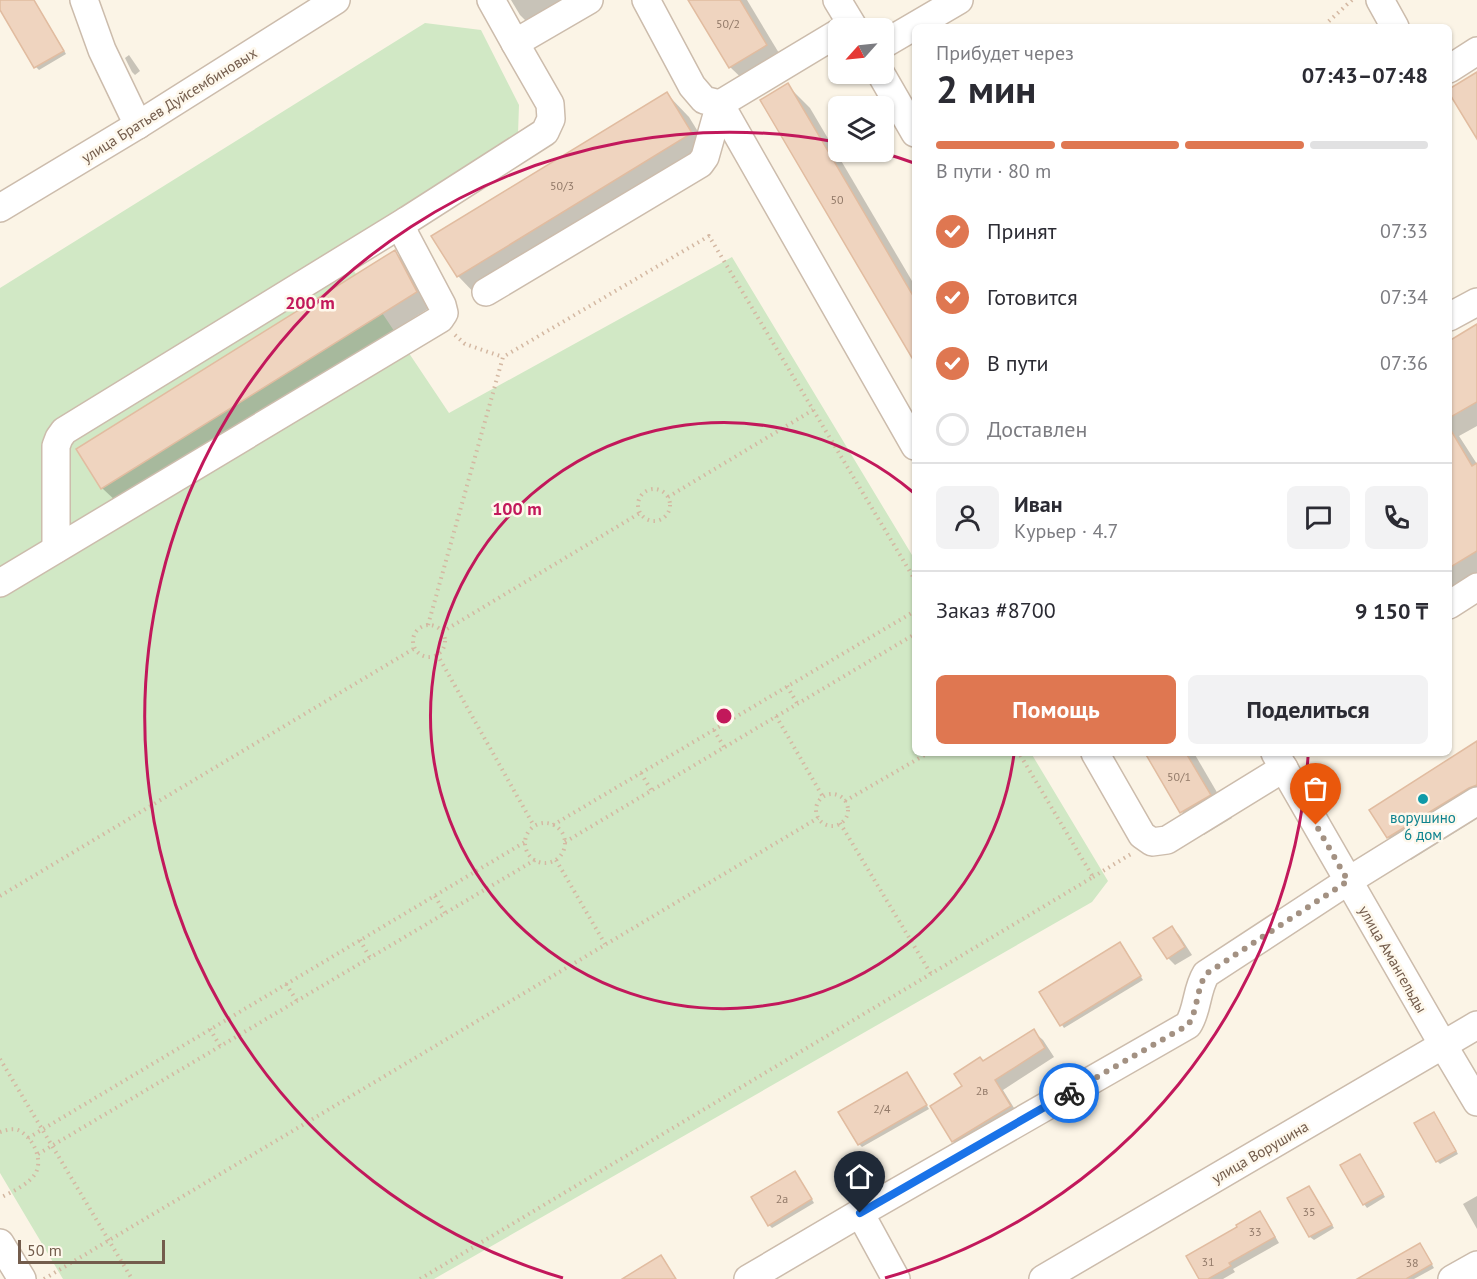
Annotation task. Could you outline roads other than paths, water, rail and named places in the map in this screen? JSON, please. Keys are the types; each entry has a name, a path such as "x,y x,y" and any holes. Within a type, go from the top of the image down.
{"street":[{"path":"84,0 102,50 138,125"},
{"name":"улица Братьев Дуйсембиновых","path":"0,208 138,125 336,0"},
{"path":"56,549 56,446 64,431 406,221 545,132 551,119 550,104 491,0"},
{"path":"515,43 589,0"},
{"path":"646,0 692,86 704,100 720,104 912,441"},
{"path":"837,0 843,18"},
{"path":"918,24 959,0"},
{"path":"1380,0 1393,24"},
{"path":"894,38 912,28"},
{"path":"486,292 700,164 705,157 720,104 828,40"},
{"path":"1452,67 1477,51"},
{"path":"886,84 912,128"},
{"path":"0,583 440,319 444,313 442,305 406,237 403,229 406,221"},
{"path":"1452,315 1477,302"},
{"path":"1452,602 1477,587"},
{"path":"1097,756 1142,835 1152,842 1167,840 1279,760"},
{"name":"улица Амангельды","path":"1279,760 1477,1102"},
{"path":"748,1279 1188,1025 1192,1019 1200,984 1206,974 1348,881 1477,801"},
{"name":"улица Ворушина","path":"1042,1279 1477,1025"},
{"path":"860,1213 896,1279"},
{"path":"0,1243 22,1279"},
{"path":"1452,1279 1477,1265"}],"place":[{"name":"ворушино 6 дом","path":"1423,799"}]}
